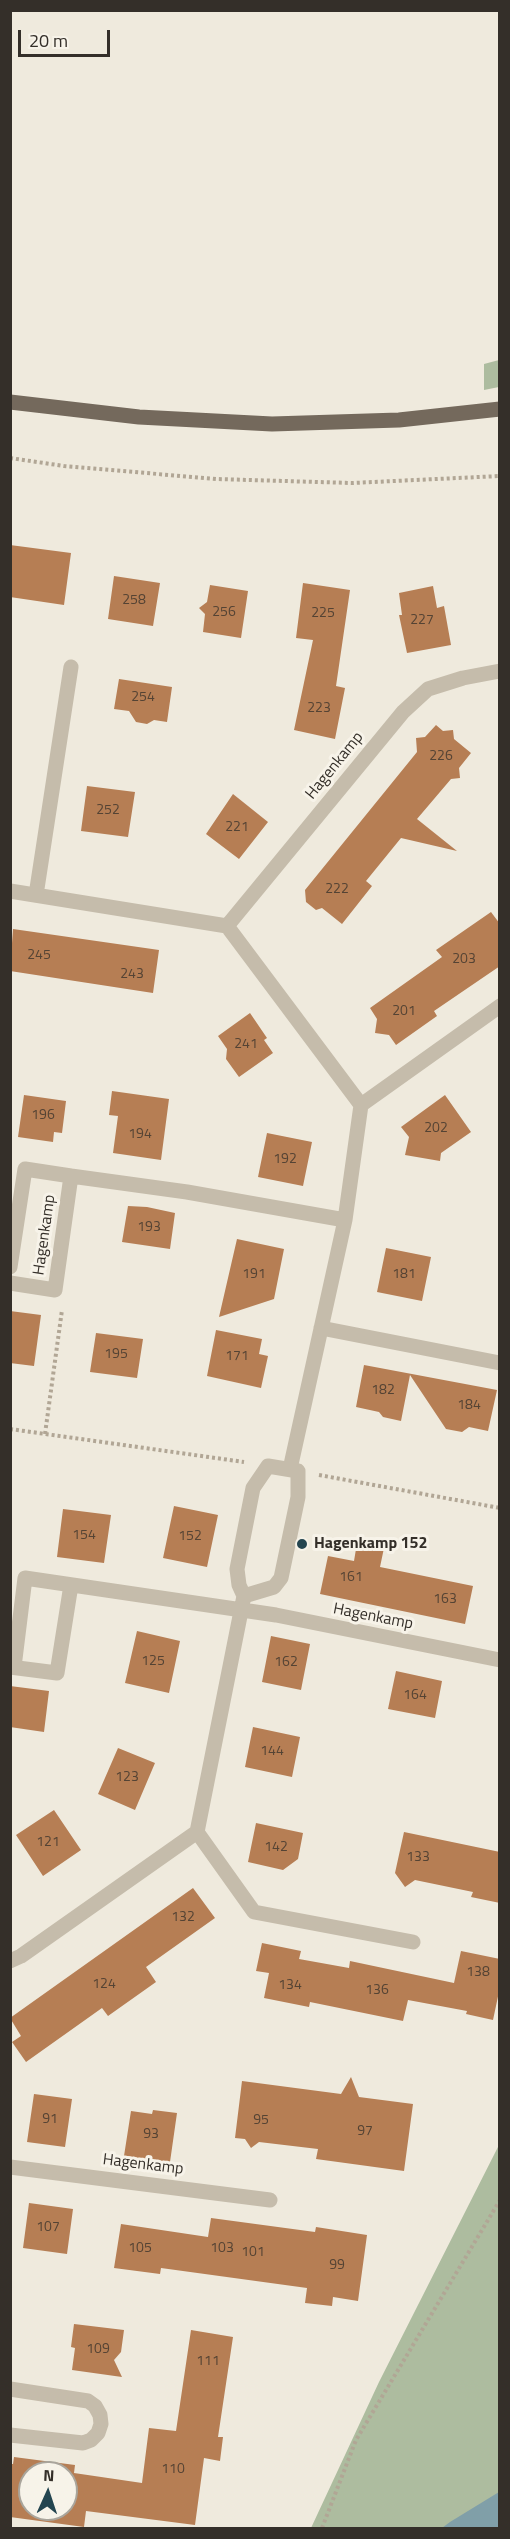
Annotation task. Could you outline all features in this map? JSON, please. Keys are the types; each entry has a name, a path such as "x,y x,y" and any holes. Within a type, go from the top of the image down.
{"main road":[{"path":"10,402 139,417 272,424 399,420 500,409"}],"street":[{"path":"36,895 70,667"},
{"name":"Hagenkamp","path":"227,926 411,705 428,689 463,678 500,671"},
{"path":"10,891 227,926 361,1105 500,1006"},
{"name":"Hagenkamp","path":"242,1603 274,1587 281,1578 298,1497 294,1470 321,1328 345,1220 361,1105"},
{"name":"Hagenkamp","path":"10,1267 25,1169 187,1192 345,1220"},
{"name":"Hagenkamp","path":"10,1283 55,1290 71,1176"},
{"path":"321,1328 500,1364"},
{"path":"10,1961 21,1956 197,1832 242,1603 237,1569 253,1488 268,1466 294,1470"},
{"name":"Hagenkamp","path":"71,1585 57,1672 12,1667 25,1578 242,1603 500,1660"},
{"path":"197,1832 254,1912 413,1942"},
{"name":"Hagenkamp","path":"10,2167 270,2199"},
{"path":"10,2389 88,2401 95,2406 100,2415 101,2424 98,2433 83,2443 10,2435"}],"path":[{"path":"10,458 64,466 216,479 352,483 500,476"},
{"path":"45,1434 63,1311 55,1290"},
{"path":"10,1430 268,1466"},
{"path":"294,1470 500,1508"},
{"path":"322,2529 356,2440 500,2200"}],"green space":[{"path":"499,360 499,387 484,390 484,364"},
{"path":"499,2145 499,2528 311,2528 379,2382"}],"water":[{"path":"499,2492 499,2528 442,2528 450,2522"}],"building":[{"path":"10,545 71,553 64,605 10,597"},
{"path":"114,576 160,583 153,626 108,619"},
{"path":"303,583 350,590 336,686 345,688 335,739 294,730 313,640 296,638"},
{"path":"210,585 248,591 241,638 203,632 205,614 199,608 207,602"},
{"path":"433,586 437,608 444,606 451,645 407,653 399,615 402,615 399,593"},
{"path":"119,679 172,687 167,722 154,720 147,724 136,722 129,711 114,709"},
{"path":"436,725 443,731 453,730 454,739 471,753 459,768 460,778 451,779 417,819 457,851 401,838 366,881 372,886 342,924 322,908 316,910 306,902 305,890 417,752 416,738 425,737"},
{"path":"87,786 135,792 128,837 81,831"},
{"path":"233,794 268,822 239,859 206,834"},
{"path":"491,912 500,924 500,966 434,1011 437,1016 396,1045 389,1035 375,1033 377,1019 370,1008 442,957 436,950"},
{"path":"13,929 159,950 153,993 10,971"},
{"path":"250,1013 267,1038 264,1040 273,1053 239,1077 226,1059 227,1049 218,1036"},
{"path":"112,1091 169,1099 161,1160 113,1153 118,1116 109,1115"},
{"path":"24,1095 66,1101 62,1133 54,1132 53,1142 18,1137"},
{"path":"445,1095 471,1132 441,1153 440,1161 405,1155 409,1137 401,1127"},
{"path":"267,1133 312,1142 303,1186 258,1177"},
{"path":"128,1206 147,1207 175,1213 170,1249 122,1242"},
{"path":"237,1239 284,1249 274,1299 219,1317"},
{"path":"386,1248 431,1257 422,1301 377,1292"},
{"path":"10,1311 41,1315 34,1366 10,1363"},
{"path":"216,1330 262,1339 259,1354 268,1356 261,1388 207,1376"},
{"path":"96,1333 143,1339 137,1378 90,1372"},
{"path":"364,1365 497,1390 488,1431 469,1427 462,1432 446,1429 410,1375 401,1421 383,1417 379,1412 356,1407"},
{"path":"174,1506 218,1515 207,1567 163,1558"},
{"path":"63,1509 111,1515 104,1563 57,1557"},
{"path":"357,1543 384,1548 380,1567 473,1586 465,1624 320,1594 328,1556 354,1561"},
{"path":"137,1631 180,1641 169,1693 125,1683"},
{"path":"271,1636 310,1644 301,1690 262,1682"},
{"path":"396,1671 442,1681 435,1718 388,1709"},
{"path":"10,1686 49,1691 44,1732 10,1727"},
{"path":"253,1727 300,1737 292,1777 245,1767"},
{"path":"118,1748 155,1763 135,1810 98,1794"},
{"path":"54,1810 81,1850 43,1876 16,1835"},
{"path":"256,1823 303,1833 298,1859 283,1870 248,1862"},
{"path":"404,1832 500,1852 500,1903 471,1897 473,1892 415,1880 405,1887 395,1873"},
{"path":"193,1888 215,1918 146,1967 156,1982 108,2016 102,2008 26,2062 12,2042 21,2036 10,2018"},
{"path":"262,1943 301,1951 299,1959 349,1968 350,1961 454,1983 461,1951 500,1959 500,1987 493,2020 466,2014 467,2011 408,2000 403,2021 310,2002 309,2007 264,1998 269,1973 256,1971"},
{"path":"351,2077 359,2097 413,2104 404,2171 316,2159 318,2149 259,2142 251,2148 245,2139 235,2138 242,2081 341,2094"},
{"path":"34,2094 72,2099 65,2147 27,2142"},
{"path":"153,2110 177,2113 170,2162 124,2156 131,2111 152,2114"},
{"path":"29,2203 73,2209 67,2254 23,2248"},
{"path":"211,2218 315,2232 316,2227 367,2235 358,2301 333,2297 332,2306 305,2303 307,2288 161,2268 160,2274 114,2268 121,2224 208,2237"},
{"path":"74,2324 124,2330 121,2352 114,2360 122,2377 72,2370 75,2348 71,2347"},
{"path":"191,2330 233,2337 218,2437 223,2437 220,2461 204,2458 195,2525 86,2511 84,2527 40,2521 78,2521 78,2474 142,2483 149,2428 176,2431"},
{"path":"14,2457 44,2461 18,2461 18,2518 10,2517 10,2464 13,2464"}],"place":[{"name":"Hagenkamp 152","path":"302,1544"}]}
